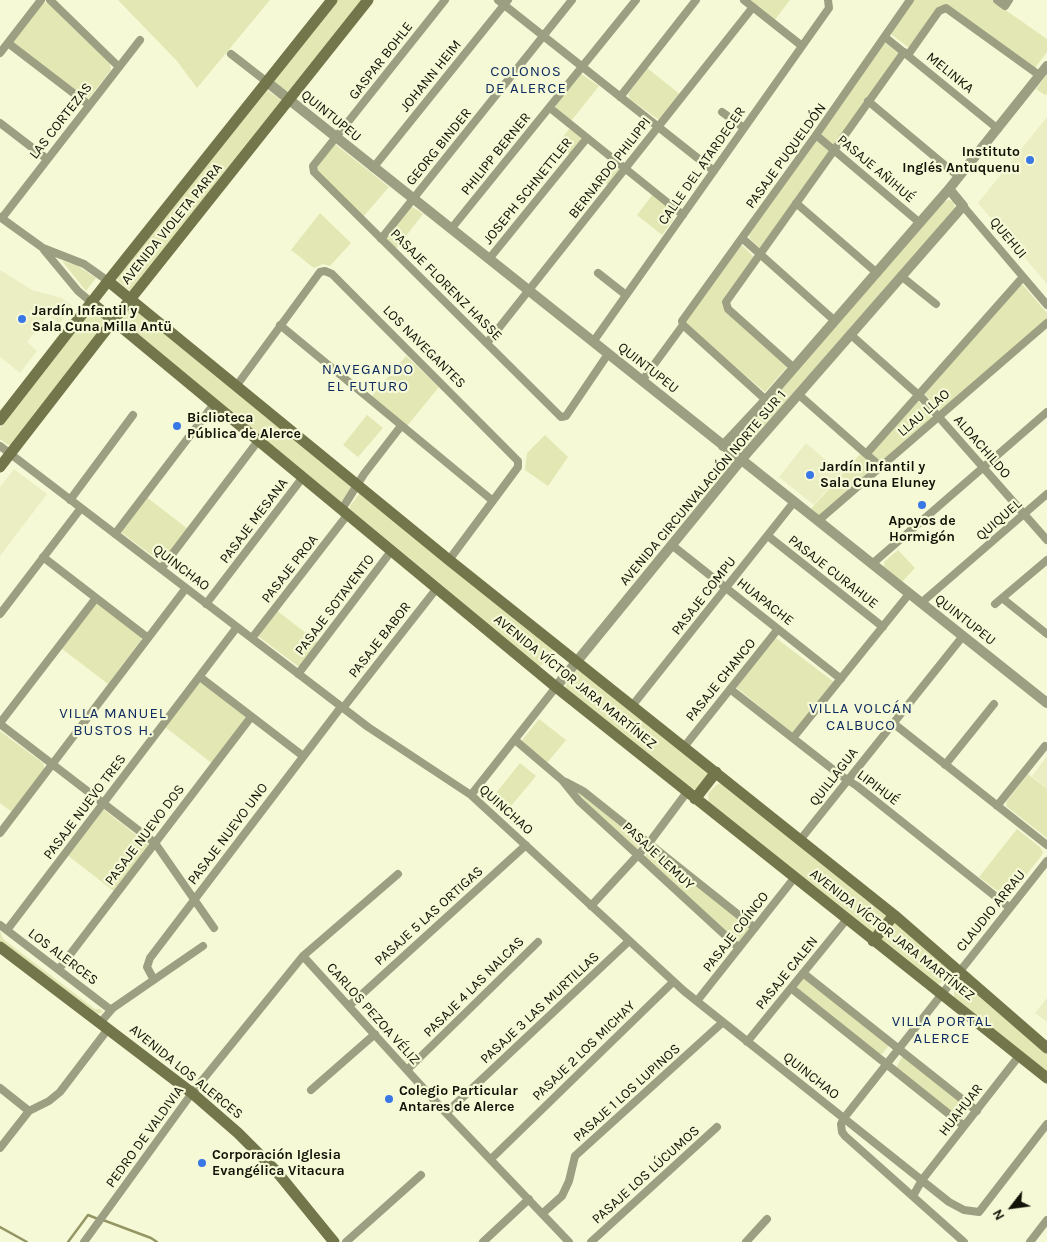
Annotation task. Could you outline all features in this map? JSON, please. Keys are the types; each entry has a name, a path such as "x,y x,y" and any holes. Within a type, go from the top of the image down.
{"main road":[{"name":"AVENIDA VIOLETA PARRA","path":"0,420 108,280 332,0"},
{"name":"AVENIDA VIOLETA PARRA","path":"0,467 113,321 368,0"},
{"name":"AVENIDA VÍCTOR JARA MARTÍNEZ","path":"108,280 449,560 894,915 1047,1048"},
{"name":"AVENIDA VÍCTOR JARA MARTÍNEZ","path":"91,302 556,688 1047,1078"},
{"path":"691,795 716,772"},
{"path":"873,940 894,915"},
{"name":"AVENIDA LOS ALERCES","path":"0,948 192,1093 238,1133 277,1172 334,1242"}],"street":[{"path":"0,53 41,0"},
{"path":"50,0 119,67"},
{"name":"GASPAR BOHLE","path":"313,169 445,0"},
{"name":"GEORG BINDER","path":"381,239 572,0"},
{"name":"PHILIPP BERNER","path":"451,230 636,0"},
{"path":"620,97 696,0"},
{"path":"744,0 802,46"},
{"name":"PASAJE PUQUELDÓN","path":"642,381 683,326 682,321 816,135 910,0"},
{"path":"997,0 1007,3"},
{"path":"504,2 543,36 714,171"},
{"name":"JOHANN HEIM","path":"373,168 504,2"},
{"name":"CALLE DEL ATARDECER","path":"593,342 829,8 829,2"},
{"name":"BERNARDO PHILIPPI","path":"487,343 753,7"},
{"path":"794,368 728,309 726,302 868,101 939,11 944,8 948,9 1039,75"},
{"name":"MELINKA","path":"885,37 998,129"},
{"name":"LAS CORTEZAS","path":"1,217 140,40"},
{"path":"8,43 89,105"},
{"name":"QUINTUPEU","path":"232,54 1047,703"},
{"name":"AVENIDA CIRCUNVALACIÓN NORTE SUR 1","path":"723,446 766,400 960,177 1047,66"},
{"path":"868,101 960,177"},
{"path":"550,108 683,215"},
{"path":"722,112 744,128"},
{"path":"0,123 47,160"},
{"name":"PASAJE AÑIHUÉ","path":"816,135 920,223"},
{"name":"JOSEPH SCHNETTLER","path":"489,259 587,138"},
{"name":"PASAJE FLORENZ HASSE","path":"313,169 561,417 564,417 608,354"},
{"name":"QUEHUI","path":"949,189 1047,305"},
{"path":"796,203 877,273"},
{"name":"AVENIDA CIRCUNVALACIÓN NORTE SUR 1","path":"471,795 741,460 963,206"},
{"path":"1,217 46,250 78,291 91,302"},
{"path":"742,238 835,321"},
{"path":"46,250 84,264 108,280"},
{"name":"LOS NAVEGANTES","path":"237,385 320,272 325,271 332,274 517,458 518,467 449,560"},
{"path":"598,273 626,295"},
{"path":"901,276 936,304"},
{"name":"LLAU LLAO","path":"867,453 1023,277"},
{"name":"LLAU LLAO","path":"818,521 1047,323"},
{"path":"280,326 493,501"},
{"path":"683,326 766,400"},
{"name":"ALDACHILDO","path":"850,334 919,394 1047,540"},
{"path":"798,394 882,466"},
{"path":"115,534 214,404"},
{"path":"872,564 1047,412"},
{"path":"70,500 133,416"},
{"name":"PASAJE PROA","path":"252,638 345,512 358,485 401,426"},
{"path":"161,569 258,441"},
{"name":"QUINCHAO","path":"0,446 342,708 471,795 697,1002 949,1202 964,1210 979,1212 1047,1124"},
{"name":"PASAJE MESANA","path":"206,604 303,477"},
{"name":"QUIQUEL","path":"921,603 1047,494"},
{"name":"PASAJE COMPU","path":"632,706 794,502"},
{"path":"0,614 81,508"},
{"name":"PASAJE CURAHUE","path":"768,536 883,627"},
{"name":"HUAPACHE","path":"673,546 841,679"},
{"name":"PASAJE SOTAVENTO","path":"298,674 392,550"},
{"path":"43,557 148,638"},
{"path":"995,604 1047,560"},
{"path":"0,833 186,588"},
{"name":"PASAJE BABOR","path":"342,708 437,588"},
{"path":"793,738 910,594"},
{"path":"96,598 0,724 155,843 214,928"},
{"path":"1002,598 1047,634"},
{"name":"PASAJE NUEVO TRES","path":"7,930 237,627"},
{"name":"PASAJE CHANCO","path":"684,747 778,629"},
{"name":"QUILLAGUA","path":"800,840 963,636"},
{"path":"200,677 303,756"},
{"name":"LIPIHUÉ","path":"730,689 1010,908"},
{"path":"945,765 994,704"},
{"name":"PASAJE NUEVO UNO","path":"154,980 148,970 148,961 303,756 342,708"},
{"name":"PASAJE NUEVO DOS","path":"59,969 252,717"},
{"path":"893,724 1047,845"},
{"name":"PASAJE LEMUY","path":"515,740 562,780 579,801 639,854 739,948"},
{"path":"997,806 1045,746"},
{"name":"PASAJE LEMUY","path":"562,780 583,790 755,928"},
{"path":"591,906 691,795"},
{"name":"PASAJE 5 LAS ORTIGAS","path":"349,1006 526,845"},
{"name":"CLAUDIO ARRAU","path":"844,1118 1047,861"},
{"name":"PEDRO DE VALDIVIA","path":"84,1242 192,1093 303,956 398,874"},
{"name":"PASAJE COÍNCO","path":"697,1002 795,877"},
{"name":"PASAJE CALEN","path":"748,1042 846,919"},
{"name":"LOS ALERCES","path":"0,925 112,1010"},
{"name":"PASAJE 3 LAS MURTILLAS","path":"446,1113 629,941"},
{"name":"PASAJE 4 LAS NALCAS","path":"408,1070 538,942"},
{"path":"0,1148 29,1111 49,1101 60,1092 104,1026 112,1010 203,946"},
{"name":"CARLOS PEZOA VÉLIZ","path":"303,956 446,1113 569,1242"},
{"path":"803,973 977,1111"},
{"name":"PASAJE 2 LOS MICHAY","path":"490,1159 674,982"},
{"path":"791,988 964,1126"},
{"name":"PASAJE 1 LOS LUPINOS","path":"543,1214 562,1196 569,1181 575,1156 723,1022"},
{"path":"311,1090 374,1034"},
{"name":"HUAHUAR","path":"913,1196 922,1180 1019,1056"},
{"path":"0,1088 29,1111"},
{"path":"844,1118 841,1124 842,1132 845,1136 964,1242"},
{"name":"PASAJE LOS LÚCUMOS","path":"592,1242 717,1127"},
{"path":"346,1242 421,1175"},
{"path":"483,1242 528,1199"},
{"path":"746,1242 767,1220"},
{"path":"1030,1242 1047,1220"}],"shaded area":[{"path":"118,0 270,0 197,88 177,61"},
{"path":"337,0 362,0 289,92 284,90 274,81"},
{"path":"748,0 790,0 774,21"},
{"path":"913,0 991,0 1047,39 1047,52 1035,68 949,6 908,47 891,33"},
{"path":"43,3 48,3 110,63 111,70 88,99 14,43 14,40"},
{"path":"885,42 899,54 834,145 831,145 822,137 822,131"},
{"path":"647,68 681,95 659,120 630,99 628,94"},
{"path":"581,74 599,86 571,121 556,109 556,104"},
{"path":"1047,75 1047,94 1045,95 1036,89"},
{"path":"267,90 282,101 131,290 129,290 117,278"},
{"name":"Instituto Inglés Antuquenu","path":"1047,117 1047,284 978,203"},
{"path":"571,127 580,135 581,142 571,155 557,144"},
{"path":"815,140 831,151 760,248 750,239 748,233"},
{"path":"335,144 389,187 363,217 316,171 316,166"},
{"path":"611,161 619,167 620,172 609,186 598,176"},
{"path":"653,194 674,210 673,220 662,235 637,215"},
{"path":"948,200 953,201 955,208 742,451 734,448 736,440 944,202"},
{"path":"413,207 423,214 396,249 387,240 387,237 410,208"},
{"path":"320,213 351,243 330,266 323,264 314,268 291,250"},
{"path":"741,246 754,257 724,300 787,367 765,392 686,325 685,321"},
{"path":"62,261 76,265 96,278 86,291"},
{"name":"Jardín Infantil y Sala Cuna Milla Antü","path":"0,270 32,290 62,298 73,306 59,324 48,315 27,342 37,351 20,373 0,357"},
{"path":"1019,285 1023,285 1047,313 1047,320 941,411 925,394"},
{"path":"132,306 351,487 344,501 341,502 121,321"},
{"path":"91,311 106,321 11,445 8,445 0,439 0,428"},
{"path":"406,356 439,387 407,426 371,397"},
{"path":"915,402 919,402 932,418 882,463 871,453"},
{"path":"367,415 383,428 358,457 343,445"},
{"path":"545,435 568,457 548,486 525,470 527,453"},
{"name":"Jardín Infantil y Sala Cuna Eluney","path":"806,443 841,473 814,505 779,477"},
{"path":"861,453 876,468 820,516 811,509"},
{"path":"14,469 47,494 0,556 0,487"},
{"path":"360,493 553,650 543,664 540,666 534,664 350,509 350,506"},
{"path":"145,496 188,529 161,562 121,531"},
{"path":"898,550 915,568 902,582 884,567 884,562"},
{"path":"97,603 141,637 141,640 108,684 61,648"},
{"path":"276,610 319,643 299,667 258,636"},
{"path":"776,638 834,682 793,732 737,688 737,685"},
{"path":"578,669 706,771 708,774 698,790 690,788 565,688 567,682"},
{"path":"203,683 247,718 213,764 165,727 197,684"},
{"path":"539,719 566,740 547,763 522,741"},
{"path":"0,731 43,763 44,766 44,770 12,812 0,803"},
{"path":"1047,756 1047,789 1032,776"},
{"path":"520,763 536,776 511,806 496,793"},
{"path":"1028,774 1047,789 1047,838 1006,806 1007,801"},
{"path":"721,783 889,917 945,967 948,973 947,978 939,984 936,983 709,804 708,794 716,785"},
{"path":"573,787 642,843 637,849 578,797"},
{"path":"103,809 149,845 115,892 67,855"},
{"path":"1017,829 1040,847 1043,852 1012,893 1003,895 979,877"},
{"path":"650,849 749,927 750,929 739,943 645,857"},
{"path":"0,931 3,939 95,1009 100,1009 103,1012 96,1013 0,941"},
{"path":"802,979 806,979 887,1043 888,1047 882,1054 878,1054 797,988 796,986"},
{"path":"960,985 966,985 1047,1054 1047,1073 954,999 954,991"},
{"path":"1047,998 1047,1022 1035,1013"},
{"path":"902,1057 969,1109 963,1119 896,1068"}],"waterway":[{"path":"68,1242 88,1215 98,1219"},
{"path":"103,1220 157,1242"},
{"path":"0,1227 27,1242"}],"place":[{"name":"Instituto Inglés Antuquenu","path":"1030,160"},
{"name":"Jardín Infantil y Sala Cuna Milla Antü","path":"22,319"},
{"name":"Biclioteca Pública de Alerce","path":"177,426"},
{"name":"Jardín Infantil y Sala Cuna Eluney","path":"810,475"},
{"name":"Apoyos de Hormigón","path":"922,505"},
{"name":"Colegio Particular Antares de Alerce","path":"389,1099"},
{"name":"Corporación Iglesia Evangélica Vitacura","path":"202,1163"}],"district":[{"name":"COLONOS DE ALERCE","path":"526,80"},
{"name":"NAVEGANDO EL FUTURO","path":"368,378"},
{"name":"VILLA VOLCÁN CALBUCO","path":"861,718"},
{"name":"VILLA MANUEL BUSTOS H.","path":"113,722"},
{"name":"VILLA PORTAL ALERCE","path":"942,1030"}]}
